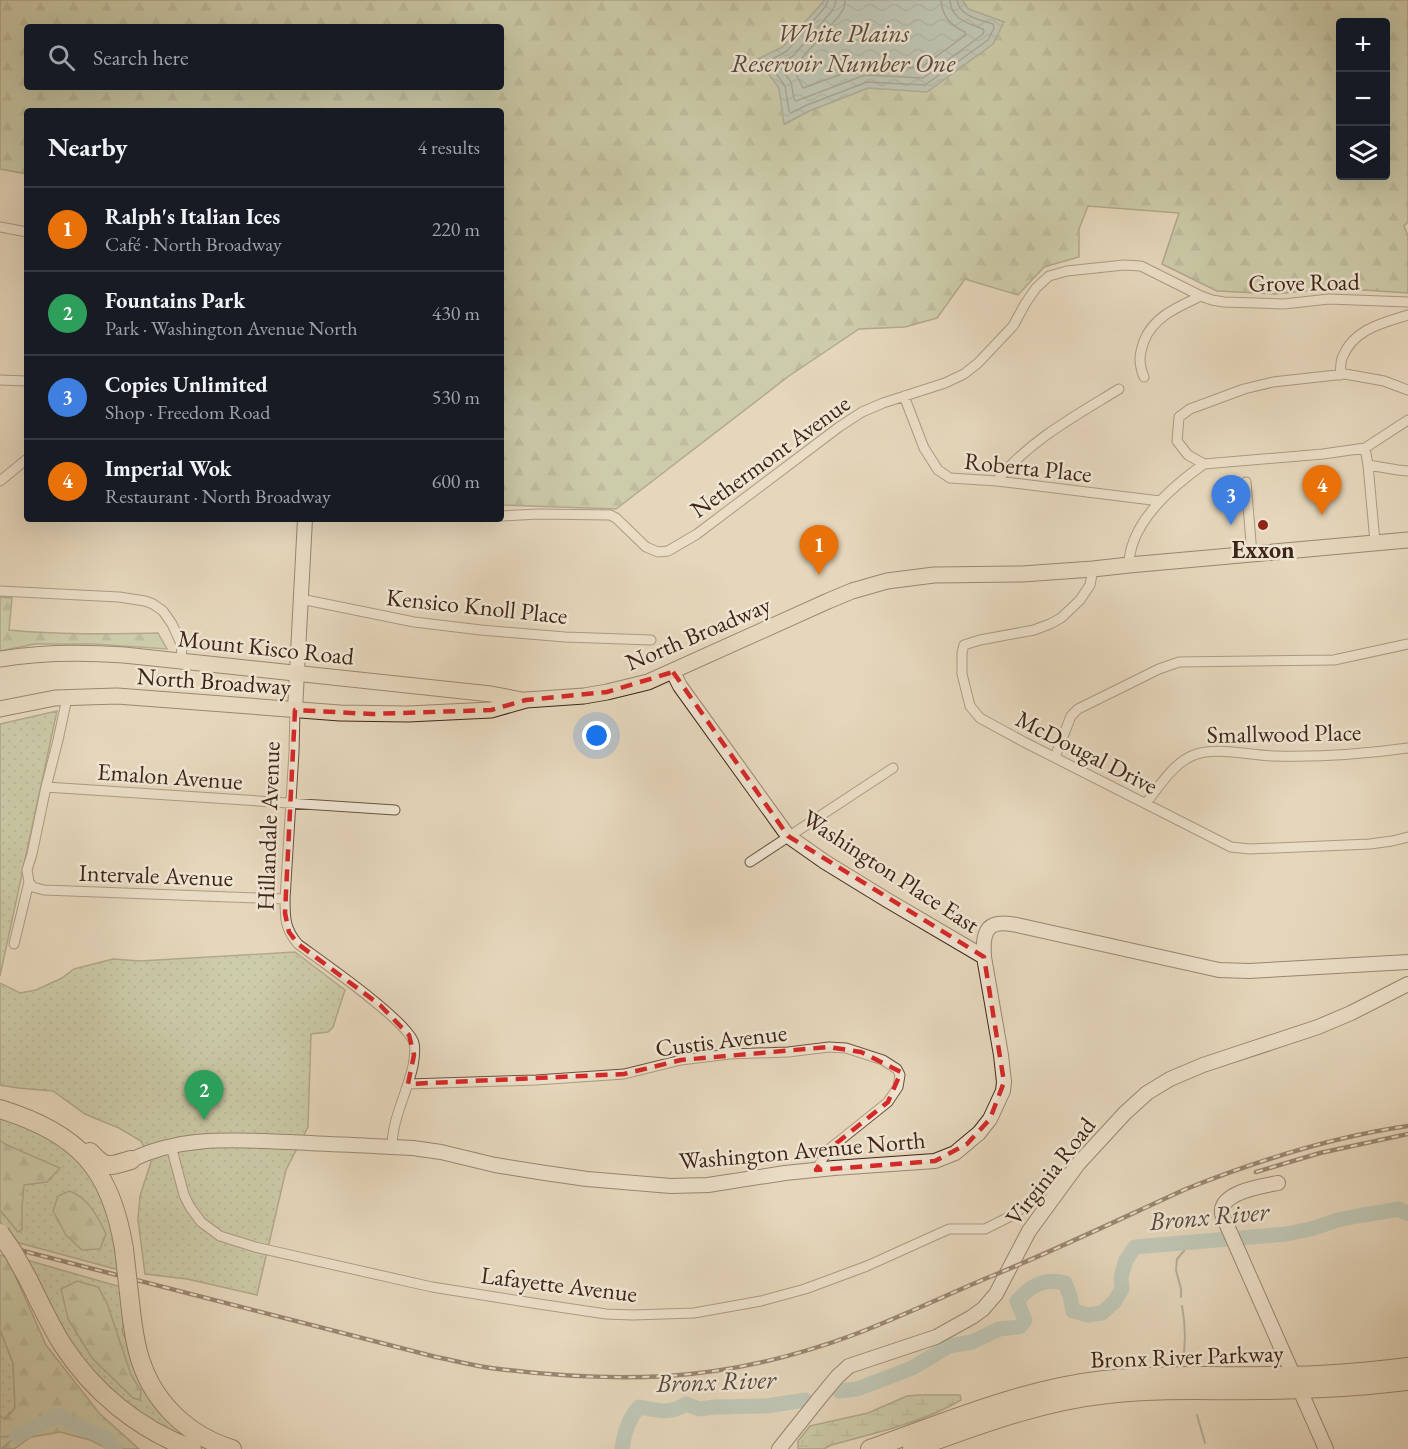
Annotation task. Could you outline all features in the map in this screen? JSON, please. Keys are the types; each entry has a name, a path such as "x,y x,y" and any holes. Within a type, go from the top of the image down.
{"highway":[{"path":"0,1109 54,1127 70,1135 86,1147 102,1164 111,1165 131,1160"},
{"path":"32,1120 66,1139 95,1168 108,1188 114,1203 123,1245"},
{"path":"131,1160 116,1172 114,1184 120,1204 131,1311 141,1363 163,1403 176,1417 193,1431 232,1449"},
{"path":"0,1233 28,1279 60,1342 80,1369 121,1410 162,1436 192,1449"},
{"name":"Bronx River Parkway","path":"912,1449 1017,1412 1092,1396 1297,1383 1353,1373 1408,1367"},
{"name":"Bronx River Parkway","path":"870,1449 1026,1395 1103,1380 1142,1377 1354,1387 1408,1381"}],"main road":[{"name":"North Broadway","path":"0,709 67,698 117,696 340,713 408,714 491,710 526,700 584,696 648,682 852,591 901,579 934,575 1022,574 1093,569 1408,540"},
{"name":"Mount Kisco Road","path":"0,659 21,655 87,652 491,694 526,700"}],"street":[{"path":"0,227 24,231"},
{"name":"Nethermont Avenue","path":"504,516 610,515 646,547 658,552 668,551 697,534 862,412 945,383 964,374 978,363 1013,326 1036,288 1049,276 1067,271 1124,265 1141,266 1201,296"},
{"path":"1144,378 1139,358 1148,332 1160,319 1176,308 1201,296"},
{"name":"Grove Road","path":"1201,296 1224,302 1250,304 1284,304 1329,299 1408,302"},
{"name":"Grove Road","path":"1340,375 1342,358 1353,340 1376,325 1408,315"},
{"path":"1204,464 1188,455 1177,441 1179,417 1190,408 1263,384 1345,374 1384,381 1408,390"},
{"path":"0,380 24,381"},
{"path":"997,481 1025,453 1050,433 1119,389"},
{"name":"Roberta Place","path":"904,396 924,448 938,470 950,478 997,481 1160,501"},
{"path":"1129,565 1136,534 1160,501 1204,464 1365,451 1408,420"},
{"path":"1365,451 1375,542"},
{"path":"0,481 24,461"},
{"path":"1368,465 1408,471"},
{"path":"1246,482 1252,554"},
{"name":"Hillandale Avenue","path":"305,522 285,899 286,922 289,932 298,944 380,1005 401,1025 414,1043 408,1084 392,1133 392,1147"},
{"name":"McDougal Drive","path":"1093,569 1090,585 1080,600 1060,618 1034,630 968,643 963,648 962,674 970,706 974,712 986,722 1231,847 1250,849 1370,844 1408,837"},
{"path":"0,591 119,597 153,604 163,611 172,624 182,646 181,661"},
{"name":"Kensico Knoll Place","path":"301,599 414,622 470,629 565,637 651,640"},
{"path":"1055,757 1071,716 1078,710 1159,669 1179,662 1334,660 1408,644"},
{"name":"Washington Place East","path":"673,672 788,836 825,862 984,957"},
{"path":"14,945 28,882 27,870 67,698"},
{"name":"Smallwood Place","path":"1146,803 1170,773 1196,754 1207,752 1303,756 1408,748"},
{"path":"750,862 893,768"},
{"name":"Emalon Avenue","path":"46,787 395,810"},
{"name":"Intervale Avenue","path":"28,882 33,887 44,890 285,899"},
{"name":"Washington Avenue North","path":"131,1160 151,1151 199,1141 231,1140 392,1147 441,1152 495,1165 587,1179 671,1186 708,1185 785,1173 935,1161 955,1153 979,1133 990,1119 1001,1098 1004,1082 983,944 987,931 995,924 1004,923 1219,970 1248,971 1408,962"},
{"name":"Virginia Road","path":"779,1449 837,1377 849,1366 936,1336 983,1309 996,1294 1029,1231 1078,1164 1125,1113 1148,1093 1170,1079 1203,1065 1318,1028 1408,984"},
{"name":"Custis Avenue","path":"408,1084 536,1080 624,1074 681,1060 829,1047 861,1052 883,1060 897,1069 900,1075 898,1086 888,1102 828,1150 816,1170"},
{"name":"Lafayette Avenue","path":"171,1146 183,1195 201,1222 220,1236 432,1287 606,1314 633,1315 694,1313 761,1301 805,1289 867,1266 949,1229 985,1229 1013,1215 1078,1164"},
{"path":"1278,1182 1240,1192 1224,1202 1221,1210 1326,1449"}],"highlighted area":[{"path":"673,672 788,836 984,957 1004,1082 990,1119 967,1144 935,1161 816,1170 828,1150 888,1102 901,1072 861,1052 829,1047 681,1060 624,1074 408,1084 414,1055 409,1035 380,1005 298,944 289,932 285,913 295,710 372,714 491,710 526,700 607,692"}],"green space":[{"path":"0,0 825,0 783,47 758,59 779,88 785,124 809,111 868,88 927,91 1004,22 968,9 962,0 1408,0 1408,222 1404,226 1408,236 1408,293 1333,288 1275,294 1217,291 1162,264 1179,213 1088,206 1079,229 1079,257 1044,267 1018,295 965,279 937,318 905,327 859,329 789,376 616,509 504,505 504,108 24,108 24,173 0,169"},
{"path":"0,597 12,598 9,630 102,634 158,633 167,649 94,644 35,644 0,651"},
{"path":"57,711 0,976 0,724"},
{"path":"295,952 345,990 333,1027 328,1032 311,1034 308,1127 286,1170 257,1295 187,1279 145,1274 138,1219 140,1196 151,1162 141,1141 119,1128 85,1114 53,1091 0,1085 0,983 20,993 36,990 62,978 74,969 113,959 140,961"},
{"path":"0,1114 46,1131 76,1153 111,1211 119,1270 12,1241 0,1222"},
{"path":"0,1140 60,1168 47,1182 24,1185 22,1230 18,1232 0,1210"},
{"path":"69,1191 82,1198 100,1221 106,1234 100,1249 82,1250 66,1235 53,1211 58,1196"},
{"path":"0,1255 7,1257 46,1345 99,1413 139,1449 108,1449 90,1440 60,1432 31,1437 14,1449 0,1449 0,1416 5,1419 15,1408 13,1363 0,1330"},
{"path":"23,1259 121,1287 125,1320 122,1330 144,1386 181,1430 180,1435 175,1435 112,1396 64,1335"},
{"path":"77,1281 98,1287 107,1303 131,1375 141,1391 140,1400 133,1398 92,1358 68,1319 61,1289"},
{"path":"0,1330 13,1363 15,1408 4,1419 0,1416"},
{"path":"960,1395 961,1400 930,1415 881,1432 831,1445 824,1449 798,1449 798,1441 810,1426 868,1413 907,1396"}],"water":[{"name":"White Plains Reservoir Number One","path":"825,0 962,0 968,9 1004,22 993,44 927,92 868,88 809,111 784,124 779,88 758,59 783,47"}],"waterway":[{"name":"Bronx River","path":"839,1391 857,1389 912,1368 949,1346 972,1342 999,1329 1020,1327 1025,1320 1017,1301 1027,1291 1044,1282 1065,1283 1073,1311 1088,1315 1102,1313 1114,1302 1122,1289 1121,1277 1126,1260 1135,1247 1286,1234 1338,1220 1399,1209 1408,1214"},
{"path":"1181,1297 1176,1270 1177,1259 1188,1242"},
{"path":"1182,1306 1185,1336 1182,1366"},
{"name":"Bronx River","path":"622,1449 627,1426 639,1407 669,1411 686,1404 699,1409 767,1406 805,1400"},
{"name":"Bronx River","path":"17,1436 58,1415 104,1437 115,1449"},
{"path":"1197,1415 1205,1443"},
{"name":"Bronx River","path":"0,1437 15,1436"},
{"name":"Bronx River","path":"1,1449 17,1436"}],"railway":[{"path":"0,1245 475,1365 583,1376 667,1376 738,1367 785,1357 831,1343 903,1315 1213,1178 1323,1143 1408,1126"},
{"path":"1256,1172 1320,1153 1408,1134"}],"place":[{"name":"Imperial Wok","path":"1322,515"},
{"name":"Copies Unlimited","path":"1231,525"},
{"name":"Exxon","path":"1263,525"},
{"name":"Ralph's Italian Ices","path":"819,575"},
{"name":"Fountains Park","path":"204,1120"}]}
